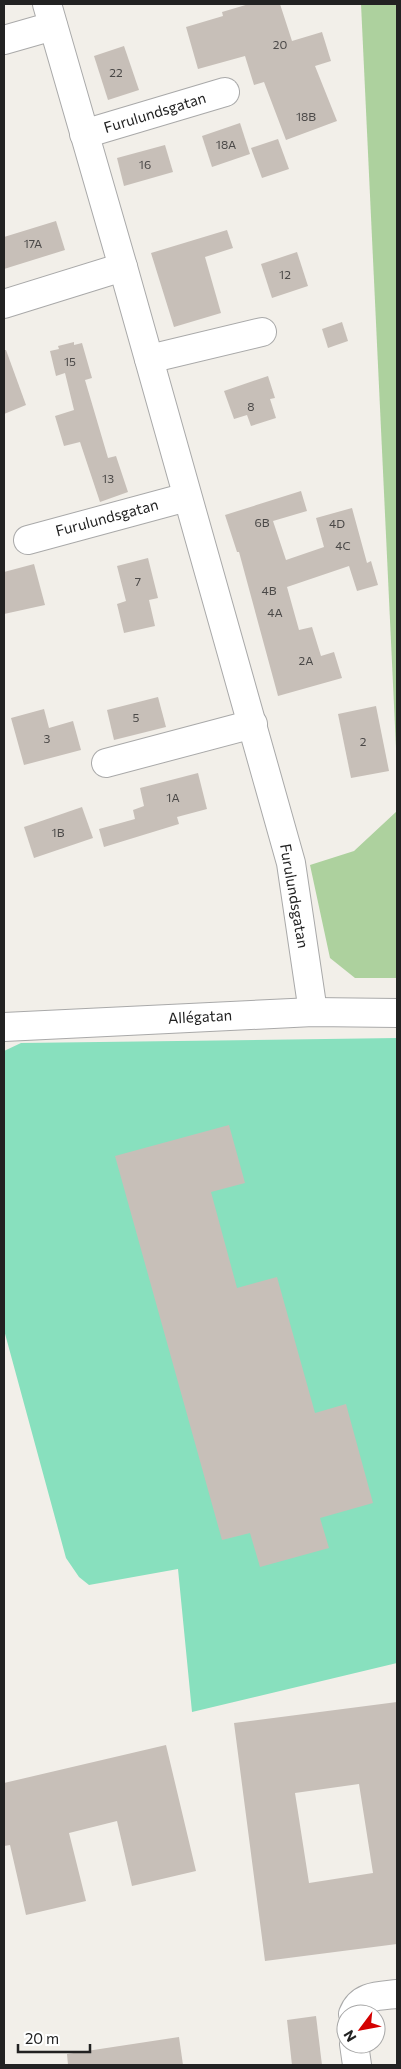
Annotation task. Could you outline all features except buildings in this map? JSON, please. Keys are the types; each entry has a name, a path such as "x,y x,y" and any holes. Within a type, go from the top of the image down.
{"street":[{"name":"Furulundsgatan","path":"4,40 50,15 291,863 313,1012"},
{"name":"Furulundsgatan","path":"84,134 226,92"},
{"path":"4,304 10,304 123,267"},
{"path":"149,359 262,332"},
{"name":"Furulundsgatan","path":"28,540 187,497"},
{"path":"106,763 253,724"},
{"name":"Allégatan","path":"4,1028 313,1012 397,1013"},
{"path":"359,2004 366,1998 397,1994"}],"green space":[{"path":"361,4 397,4 397,769"},
{"path":"397,811 397,978 355,978 330,958 310,865 354,851"},
{"path":"397,1038 397,1663 192,1712 178,1569 89,1585 79,1577 66,1558 4,1330 4,1051 21,1043"}]}
